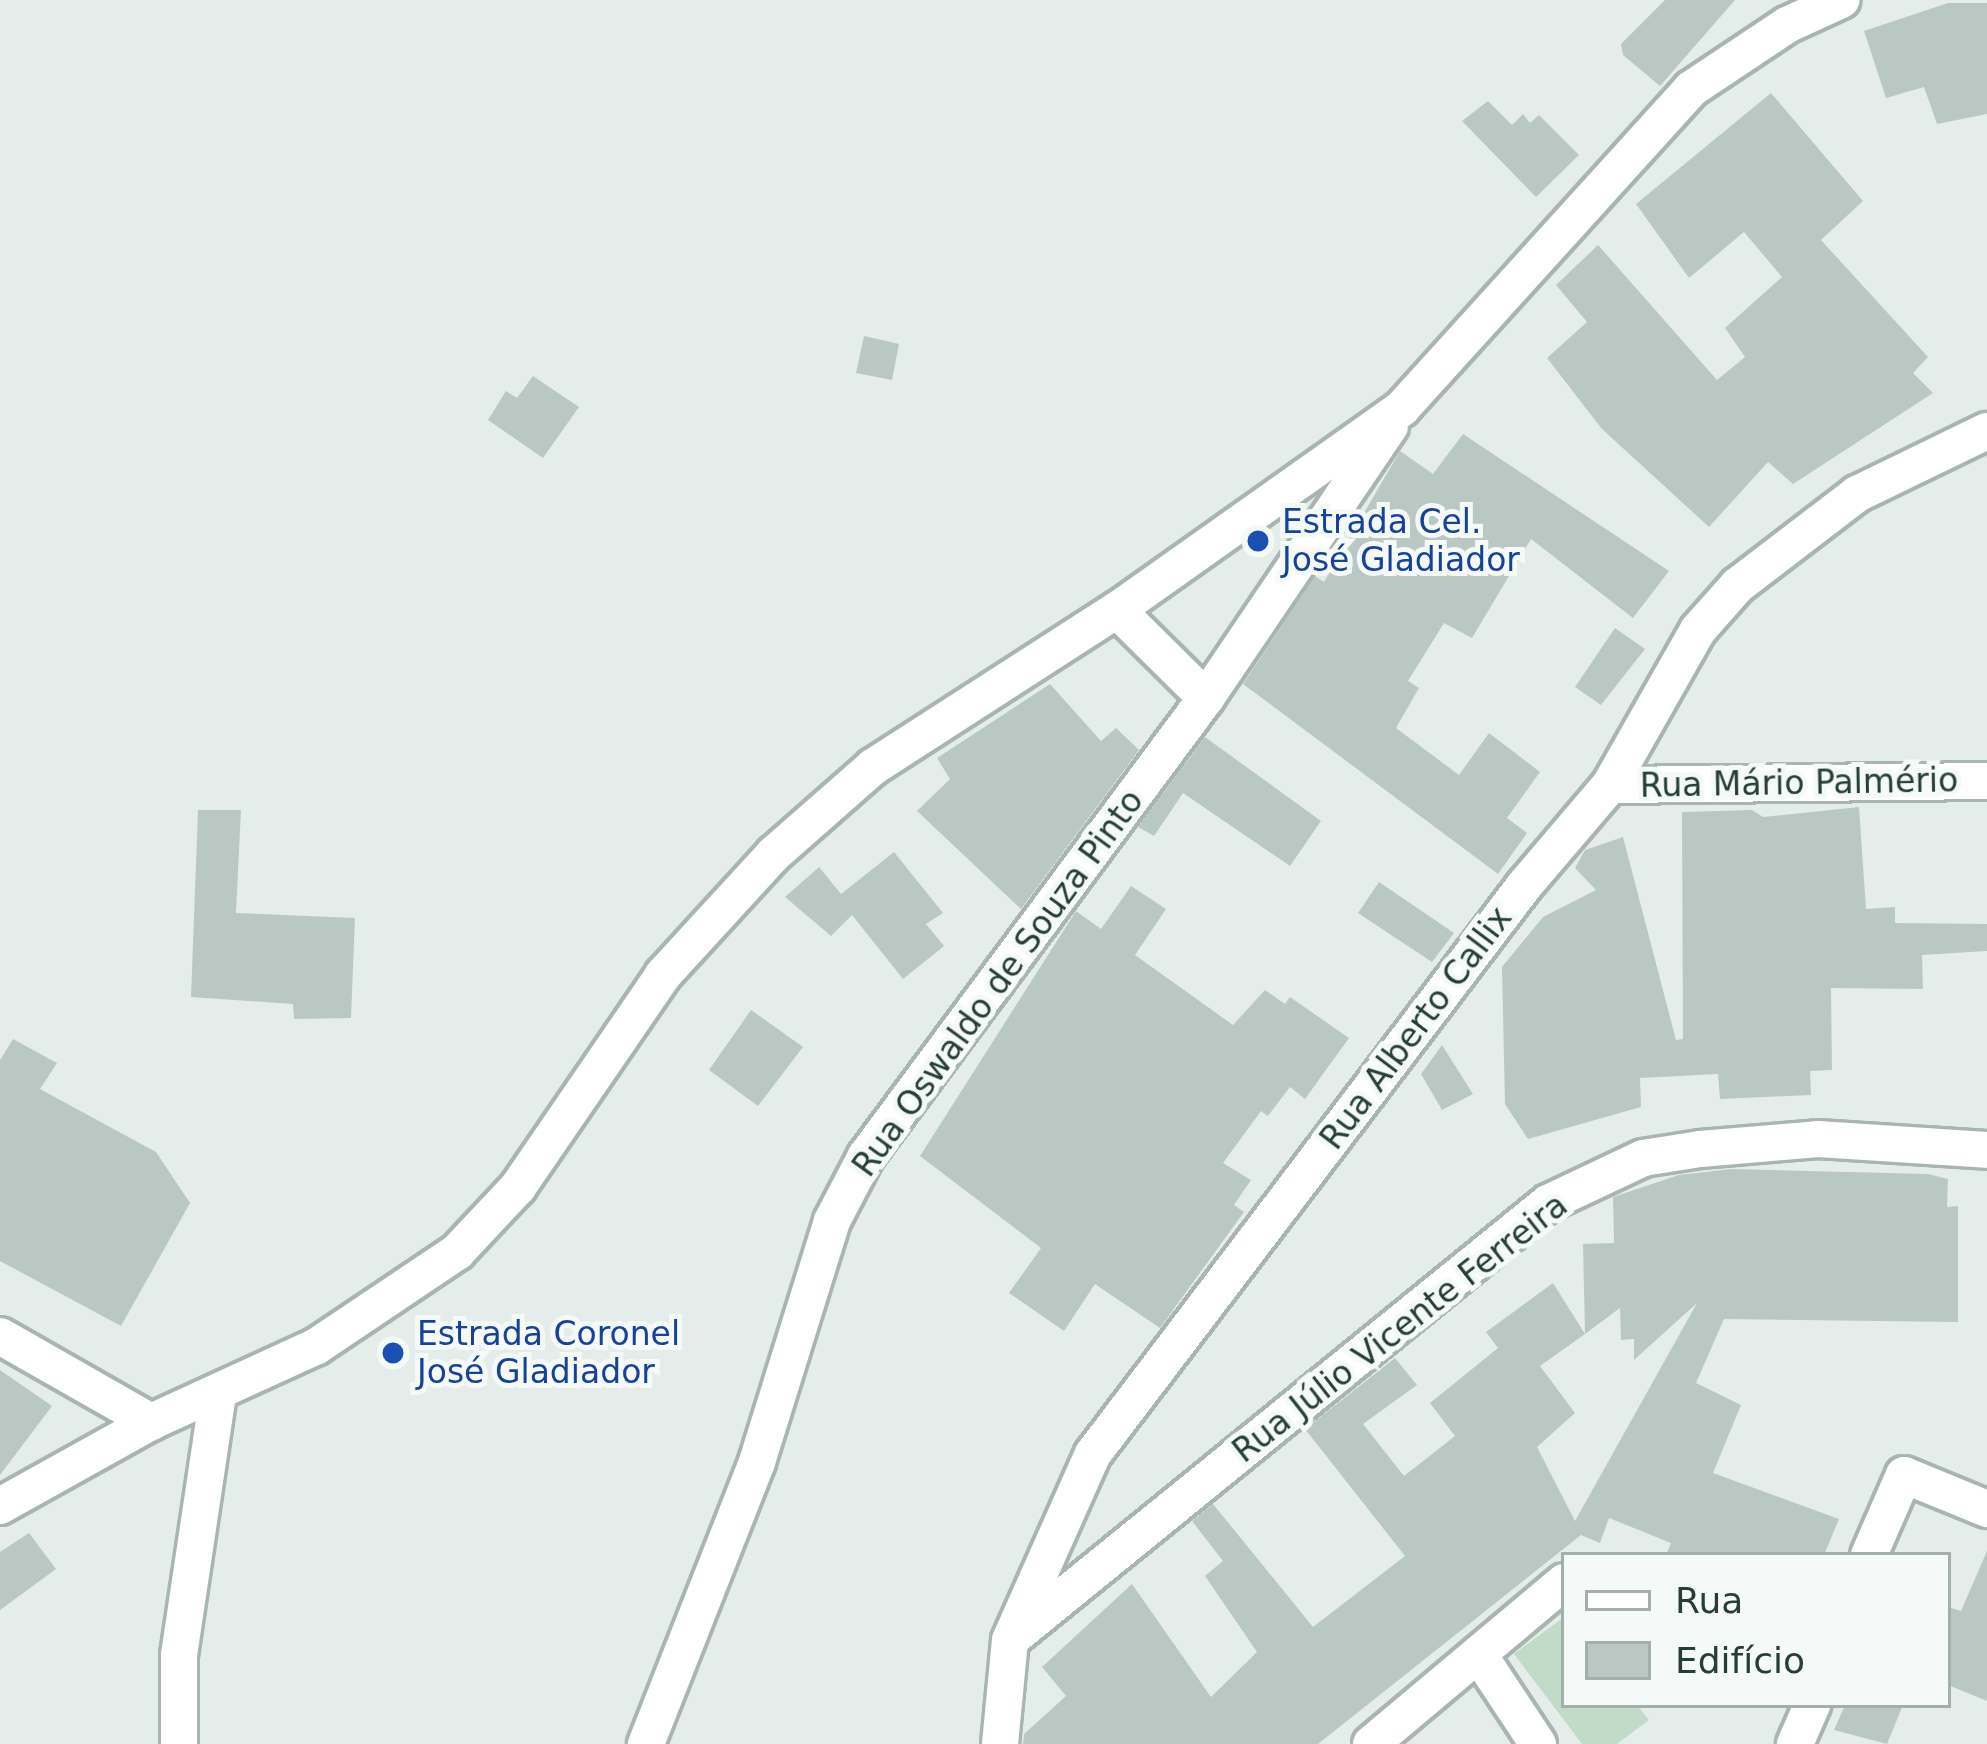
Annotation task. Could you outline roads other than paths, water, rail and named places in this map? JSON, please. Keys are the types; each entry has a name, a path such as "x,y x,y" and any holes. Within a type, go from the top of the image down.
{"street":[{"path":"0,1506 151,1422 317,1346 457,1252 518,1187 663,975 774,854 873,766 1118,610 1402,408 1691,89 1787,25 1841,0"},
{"name":"Rua Oswaldo de Souza Pinto","path":"646,1744 757,1462 832,1221 866,1156 1206,698 1402,408"},
{"name":"Rua Alberto Callix","path":"1000,1744 1010,1640 1094,1454 1523,886 1610,785 1698,630 1738,585 1856,494 1987,431"},
{"path":"1118,610 1206,698"},
{"name":"Rua Mário Palmério","path":"1610,785 1987,781"},
{"name":"Rua Júlio Vicente Ferreira","path":"1010,1640 1548,1203 1643,1158 1700,1149 1818,1139 1987,1150"},
{"path":"0,1336 151,1422"},
{"path":"179,1744 179,1655 218,1393"},
{"path":"1870,1552 1904,1475 1987,1509"},
{"path":"1371,1744 1561,1585"},
{"path":"1479,1655 1538,1744"},
{"path":"1795,1744 1811,1708"}],"place":[{"name":"Estrada Cel. José Gladiador","path":"1258,541"},
{"name":"Estrada Coronel José Gladiador","path":"393,1353"}]}
